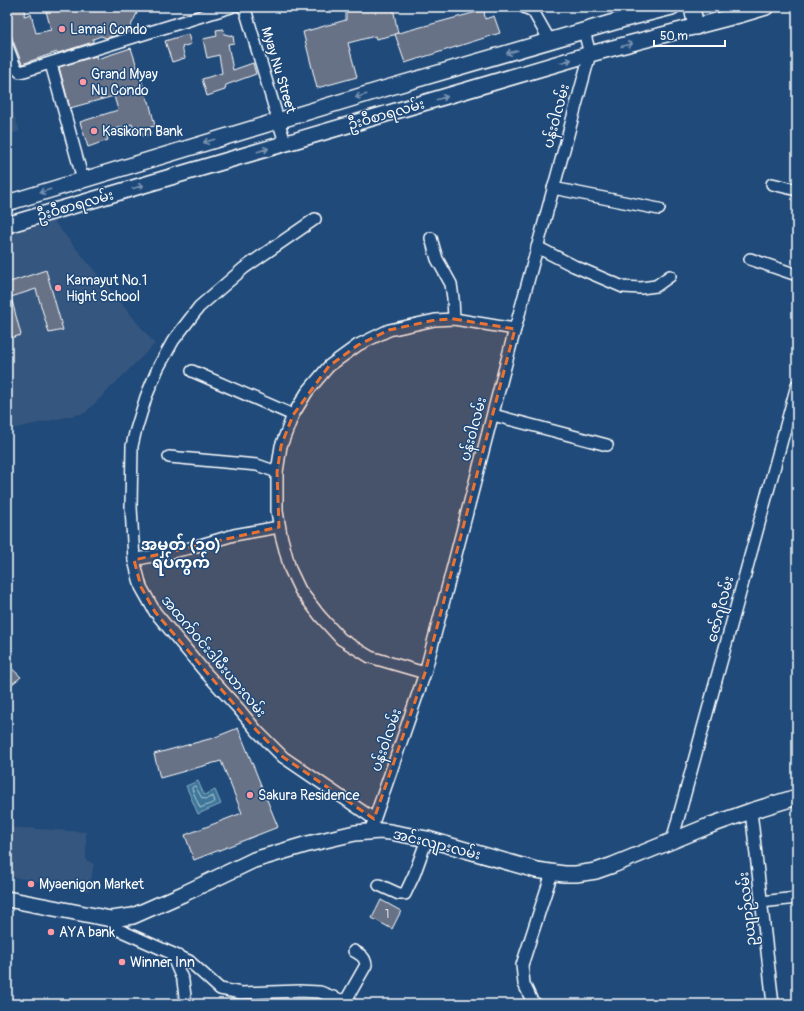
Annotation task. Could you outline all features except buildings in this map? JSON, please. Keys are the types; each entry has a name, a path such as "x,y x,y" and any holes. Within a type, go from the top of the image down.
{"main road":[{"name":"ဦးဝီစာရလမ်း","path":"7,203 380,90 672,7"},
{"path":"692,7 696,27"},
{"name":"ဦးဝီစာရလမ်း","path":"7,225 590,54 696,27 766,7"},
{"path":"478,62 485,85"},
{"path":"380,90 386,114"},
{"path":"168,154 175,176"},
{"path":"76,182 76,205"},
{"name":"အင်းလျားလမ်း","path":"7,899 111,919 133,916 254,860 308,844 355,834 372,826 390,832 427,839 520,866 552,873 576,874 596,871 751,810 797,797"}],"street":[{"path":"7,46 15,67 20,72 51,64 231,7"},
{"name":"Myay Nu Street","path":"242,7 244,9 285,143"},
{"path":"524,7 533,11 550,41"},
{"path":"584,31 590,54"},
{"name":"ပန်းဝါလမ်း","path":"372,826 425,673 515,329 590,54"},
{"path":"51,64 76,182"},
{"path":"772,184 797,190"},
{"path":"553,188 659,209"},
{"name":"အထက်ဝင်းဒါမီးယားလမ်း","path":"315,219 244,268 199,308 173,341 158,368 146,397 132,446 130,507 134,560 141,587 155,612 257,731 283,758 372,826"},
{"path":"432,238 437,259 452,284 454,319"},
{"path":"537,247 574,266 623,287 641,288 656,286 670,276"},
{"path":"750,259 797,275"},
{"path":"425,673 370,657 341,639 320,616 300,590 290,569 279,527 277,511 277,472 281,446 293,415 307,392 330,366 358,345 389,330 435,320 454,319 515,329"},
{"path":"192,371 293,415"},
{"name":"ဇော်ဂျီလမ်း","path":"672,841 797,385"},
{"path":"493,415 607,444"},
{"path":"169,458 257,465 277,472"},
{"path":"134,560 190,548 234,535 279,527"},
{"name":"ဥယျာဉ်လမ်း","path":"751,810 773,1004"},
{"path":"379,885 399,894 405,894 414,875 427,839"},
{"path":"536,1004 532,1000 524,984 522,965 552,873"},
{"path":"761,902 797,898"},
{"path":"111,919 116,929 189,961 220,989 241,993 299,990 320,992 348,1003 366,965 362,955 354,951"},
{"path":"171,953 183,981 186,1004"}],"highlighted area":[{"path":"454,319 515,329 425,673 374,819 283,757 257,731 155,612 141,587 134,560 279,527 277,472 281,446 293,415 329,366 358,345 389,330 435,320"}],"shaded area":[{"path":"8,100 20,131 7,135 7,101"},
{"name":"Kamayut No.1 Hight School","path":"51,218 155,344 85,413 7,430 7,231"},
{"path":"7,827 86,832 86,860 94,864 89,891 8,876"}],"water":[{"path":"198,781 204,795 215,790 221,804 198,814 186,786"}],"place":[{"name":"Lamai Condo","path":"62,29"},
{"name":"Grand Myay Nu Condo","path":"83,82"},
{"name":"Kasikorn Bank","path":"94,131"},
{"name":"Kamayut No.1 Hight School","path":"58,288"},
{"name":"Sakura Residence","path":"250,795"},
{"name":"Myaenigon Market","path":"31,884"},
{"name":"AYA bank","path":"51,932"},
{"name":"Winner Inn","path":"122,962"}],"district":[{"name":"အမှတ် (၁၀) ရပ်ကွက်","path":"181,553"}]}
